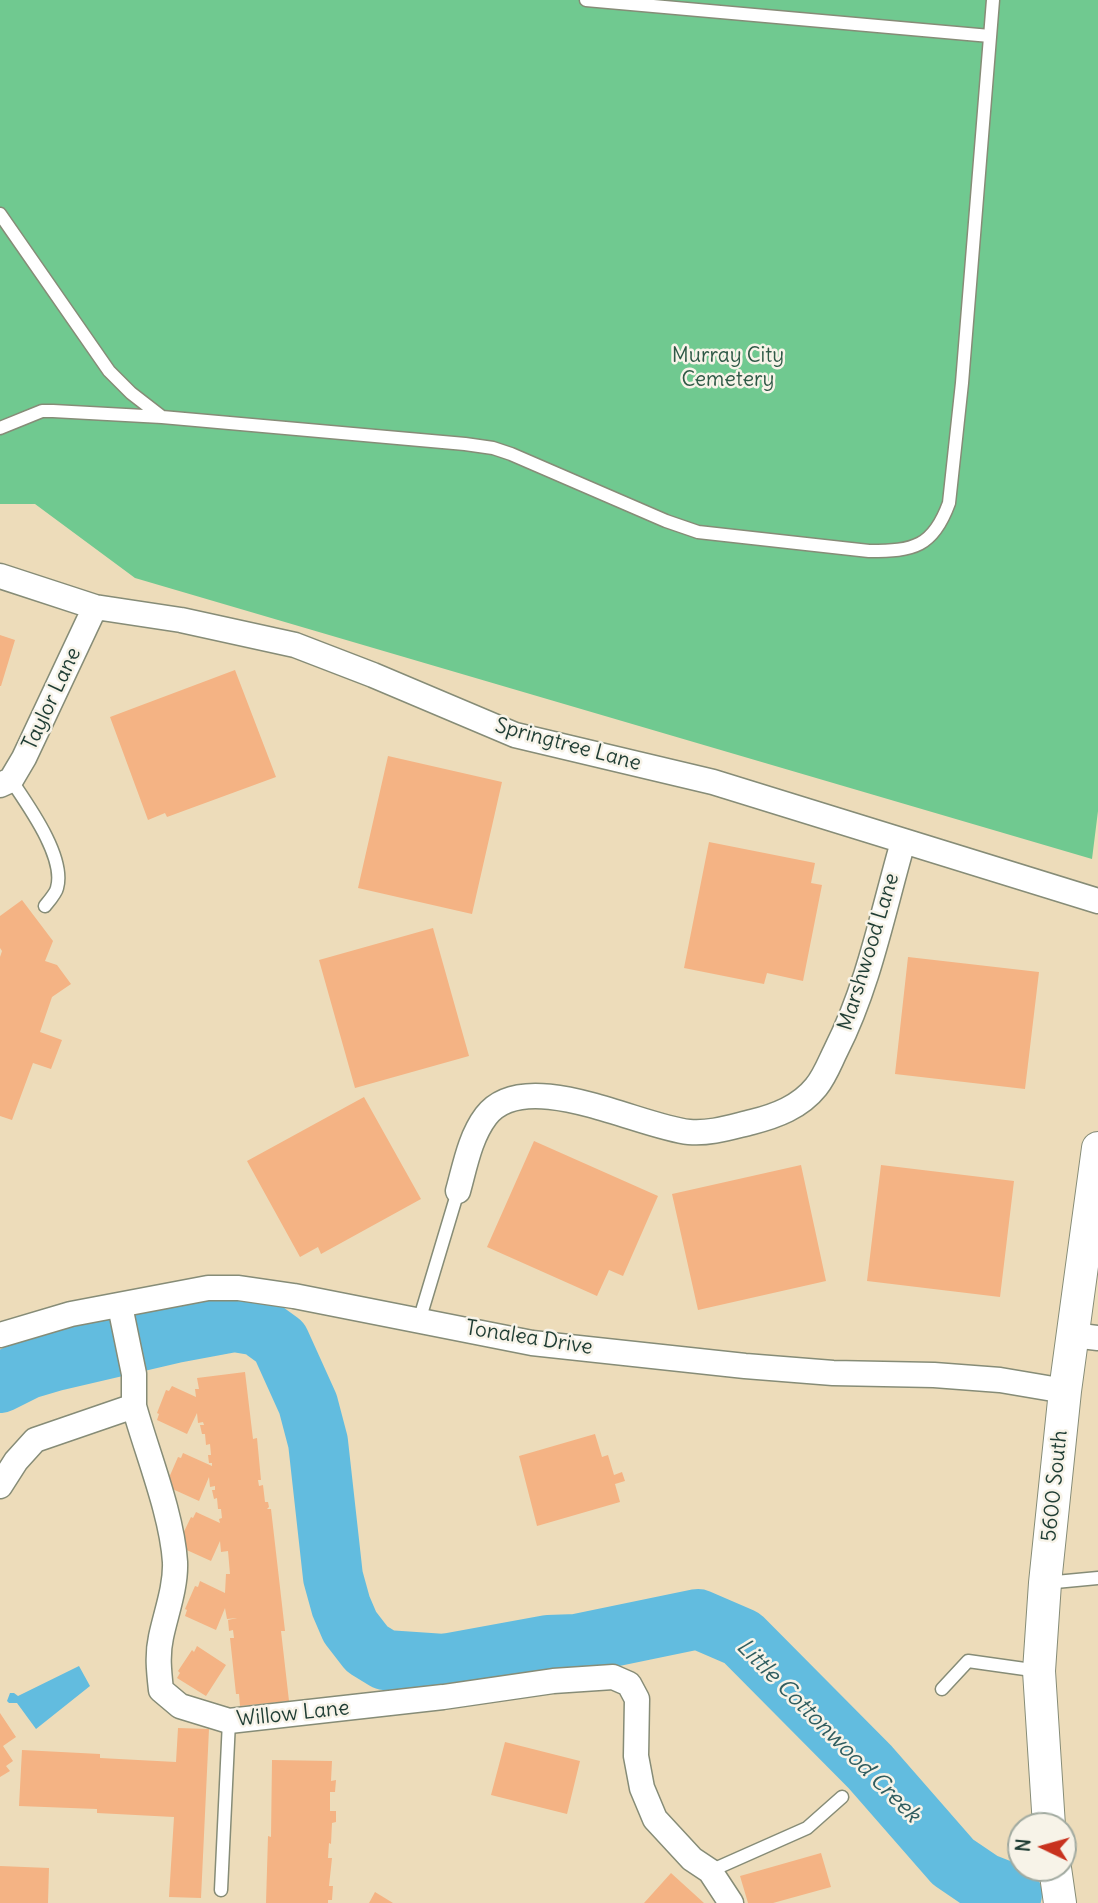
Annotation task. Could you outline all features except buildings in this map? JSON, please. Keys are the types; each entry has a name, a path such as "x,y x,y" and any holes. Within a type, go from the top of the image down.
{"street":[{"name":"Springtree Lane","path":"0,576 95,607 181,620 295,645 373,674 515,735 713,782 1098,901"},
{"name":"Taylor Lane","path":"5,782 24,758 95,607"},
{"name":"Marshwood Lane","path":"458,1191 474,1139 487,1115 500,1104 516,1098 536,1096 578,1102 691,1132 712,1131 769,1118 804,1100 824,1075 853,1012 903,842"},
{"name":"5600 South","path":"1048,1812 1039,1671 1045,1583 1065,1391 1086,1337 1098,1148"},
{"name":"Tonalea Drive","path":"0,1335 71,1314 122,1317 208,1289 239,1288 294,1296 533,1343 834,1373 934,1374 1000,1380 1065,1391"},
{"name":"Willow Lane","path":"122,1317 134,1374 134,1406 169,1525 175,1564 170,1602 160,1640 158,1665 161,1690 180,1706 229,1721 338,1710 552,1681 613,1677 629,1684 637,1699 636,1756 642,1788 655,1819 692,1860 710,1871 731,1903"},
{"path":"0,1486 16,1461 35,1440 134,1406"},
{"path":"1057,1882 1060,1903"}],"lane":[{"path":"586,0 990,36"},
{"path":"0,428 42,411 162,417 493,448 698,532 869,551 894,551 912,547 932,537 949,503 962,383 993,0"},
{"path":"0,214 108,371 162,417"},
{"path":"5,782 43,830 57,866 57,888 45,906"},
{"path":"419,1321 458,1191"},
{"path":"1045,1583 1098,1578"},
{"path":"942,1689 968,1661 1039,1671"},
{"path":"221,1890 229,1721"},
{"path":"710,1871 807,1828 842,1797"}],"green space":[{"name":"Murray City Cemetery","path":"0,0 1098,0 1098,811 1092,859 135,578 35,504 0,504"}],"water":[{"path":"79,1666 90,1686 36,1729 17,1703 7,1701 10,1693 18,1696"}],"waterway":[{"name":"Little Cottonwood Creek","path":"0,1383 28,1369 55,1361 175,1333 234,1322 258,1326 280,1342 308,1404 318,1442 333,1577 350,1627 367,1649 385,1660 444,1664 548,1645 577,1644 698,1619 742,1638 870,1767 953,1862 984,1883 1012,1894"}]}
